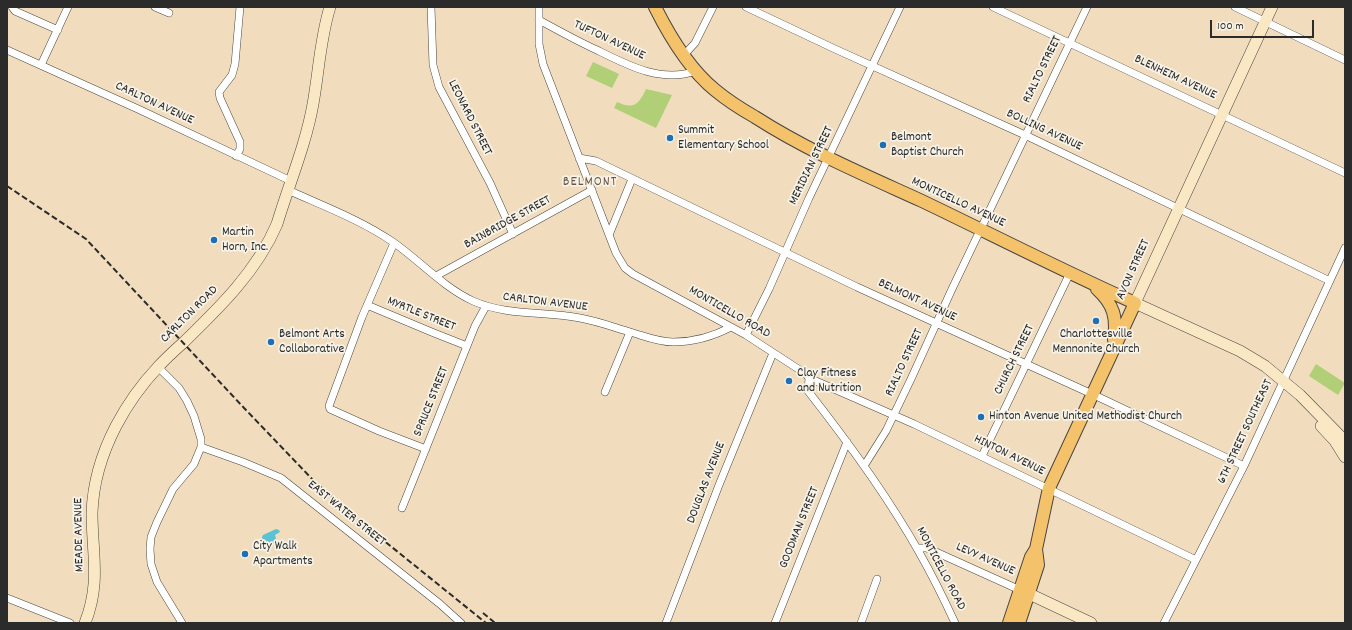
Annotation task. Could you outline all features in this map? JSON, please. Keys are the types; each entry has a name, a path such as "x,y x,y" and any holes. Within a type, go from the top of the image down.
{"main road":[{"name":"CARLTON ROAD","path":"158,367 216,310 252,268 270,239 277,224 311,116 321,40 330,7"},
{"name":"MONTICELLO AVENUE","path":"655,7 672,37 696,71 715,91 734,104 800,144 1092,284 1240,351 1264,366 1300,395 1345,441"},
{"name":"AVON STREET","path":"1019,623 1031,557 1036,549 1049,488 1272,7"},
{"path":"1092,284 1105,296 1113,310 1116,328 1112,350"},
{"name":"MEADE AVENUE","path":"85,623 92,605 95,580 92,512 96,479 107,445 116,427 141,387 158,367"},
{"name":"MONTICELLO AVENUE","path":"1283,381 1295,400 1335,441 1345,457"},
{"name":"AVON STREET","path":"1009,623 1025,592"},
{"path":"1025,592 1091,623"}],"street":[{"path":"12,7 15,11 58,30"},
{"path":"40,65 68,7"},
{"path":"155,7 169,14"},
{"path":"236,156 240,149 240,142 220,98 219,92 232,75 235,64 240,7"},
{"name":"LEONARD STREET","path":"431,7 433,65 439,87 490,183 513,234"},
{"name":"MONTICELLO ROAD","path":"539,7 539,44 543,64 620,261 633,274 746,335 806,374 809,378 808,391 864,466 916,548 955,623"},
{"path":"684,55 695,44 713,7"},
{"name":"BOLLING AVENUE","path":"746,7 1025,135 1330,281"},
{"name":"MERIDIAN STREET","path":"746,335 769,289 809,198 900,7"},
{"name":"BLENHEIM AVENUE","path":"993,7 1345,173"},
{"name":"RIALTO STREET","path":"864,466 886,431 894,415 980,229 1087,7"},
{"path":"1235,7 1345,60"},
{"name":"TUFTON AVENUE","path":"539,20 594,49 636,68 666,75 678,75 696,71"},
{"name":"CARLTON AVENUE","path":"7,50 236,156 289,186 366,225 394,243 459,293 486,306 509,312 581,318 654,340 673,342 706,337 732,327"},
{"name":"BELMONT AVENUE","path":"579,158 596,161 785,252 1244,466"},
{"path":"609,235 632,179"},
{"name":"BAINBRIDGE STREET","path":"436,276 592,190"},
{"path":"394,243 367,306 329,406 330,409 379,431 426,449"},
{"name":"6TH STREET SOUTHEAST","path":"1164,623 1244,466 1345,248"},
{"name":"CHURCH STREET","path":"982,456 1070,273"},
{"name":"MYRTLE STREET","path":"367,306 467,346"},
{"name":"SPRUCE STREET","path":"402,508 480,314 486,306"},
{"path":"605,392 630,332"},
{"name":"DOUGLAS AVENUE","path":"666,623 757,388 773,353"},
{"path":"158,367 179,388 187,401 200,431 201,447 194,464 173,489 151,537 151,564 157,582 182,623"},
{"name":"HINTON AVENUE","path":"809,378 894,415 982,456 1196,560"},
{"name":"GOODMAN STREET","path":"775,623 847,442"},
{"name":"EAST WATER STREET","path":"201,447 281,478 427,594 461,623"},
{"name":"LEVY AVENUE","path":"916,548 927,548 1025,592"},
{"path":"861,623 877,579"},
{"path":"7,598 70,623"}],"green space":[{"path":"593,62 619,74 612,88 586,76"},
{"path":"646,89 672,95 656,128 614,108 617,102 628,105 635,104 641,98"},
{"path":"1316,364 1345,383 1338,395 1309,376"}],"water":[{"path":"276,529 280,532 275,535 276,539 274,544 266,545 263,543 261,540 263,535"}],"railway":[{"path":"7,186 86,239 314,481 362,523 486,623"},
{"path":"483,613 495,623"}],"place":[{"name":"Summit Elementary School","path":"670,138"},
{"name":"Belmont Baptist Church","path":"883,145"},
{"name":"Martin Horn, Inc.","path":"214,240"},
{"name":"Charlottesville Mennonite Church","path":"1096,321"},
{"name":"Belmont Arts Collaborative","path":"271,342"},
{"name":"Clay Fitness and Nutrition","path":"789,381"},
{"name":"Hinton Avenue United Methodist Church","path":"981,417"},
{"name":"City Walk Apartments","path":"245,554"}],"district":[{"name":"BELMONT","path":"590,183"}]}
